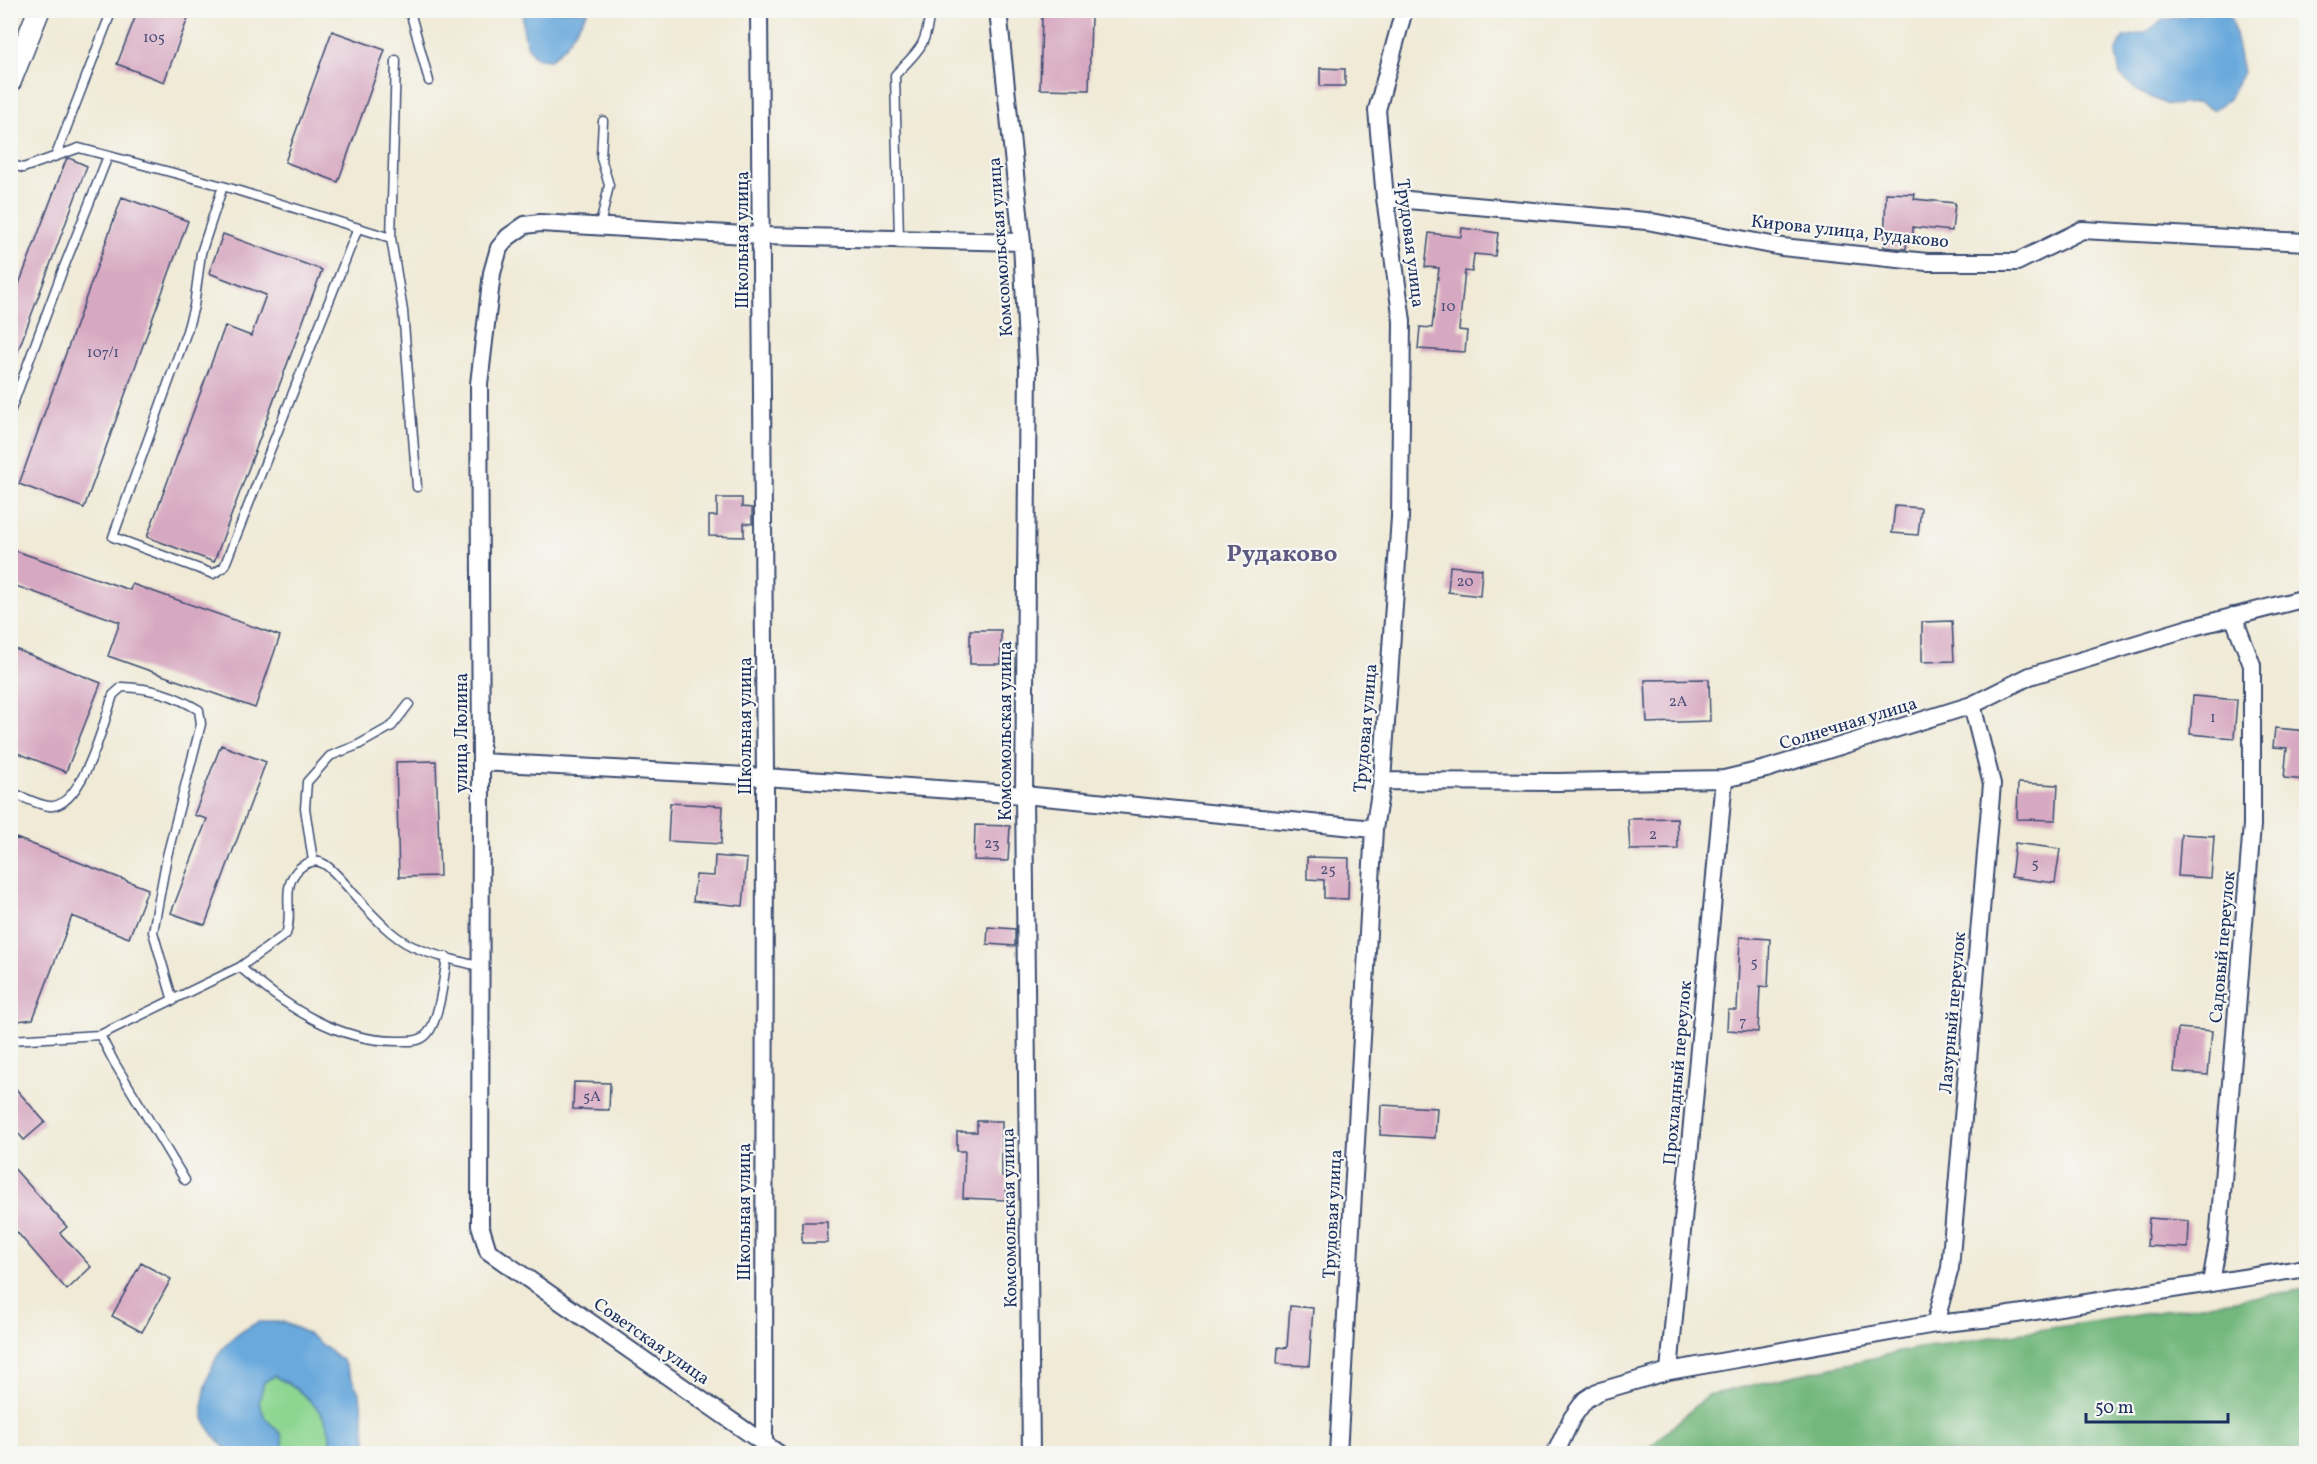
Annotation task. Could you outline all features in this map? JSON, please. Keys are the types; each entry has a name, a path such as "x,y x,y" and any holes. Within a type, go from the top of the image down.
{"street":[{"path":"10,82 39,10"},
{"name":"Школьная улица","path":"759,10 765,777 764,1442"},
{"name":"Комсомольская улица","path":"998,10 1022,242 1028,366 1024,795 1031,1454"},
{"name":"Трудовая улица","path":"1338,1454 1374,829 1382,781 1400,517 1402,332 1385,198 1377,110 1404,10"},
{"name":"Кирова улица, Рудаково","path":"1385,198 1647,221 1782,248 1928,262 2017,262 2082,230 2307,242"},
{"name":"улица Люлина","path":"502,1261 488,1251 480,1225 482,762 479,384 492,273 499,248 508,237 525,225 540,223 600,226"},
{"path":"600,226 762,236 1022,242"},
{"name":"Солнечная улица","path":"1382,781 1557,782 1724,779 1766,769 1972,705 2030,676 2233,616 2307,598"},
{"name":"Садовый переулок","path":"2211,1283 2219,1230 2252,825 2252,665 2233,616"},
{"name":"Лазурный переулок","path":"1935,1324 1950,1268 1992,784 1972,705"},
{"path":"482,762 765,777 1024,795 1374,829"},
{"name":"Прохладный переулок","path":"1669,1371 1724,779"},
{"name":"Советская улица","path":"502,1261 779,1454"},
{"path":"1555,1454 1572,1418 1585,1400 1597,1392 1669,1371 1935,1324 1991,1318 2307,1268"}],"lane":[{"path":"56,155 112,10"},
{"path":"402,10 411,15 429,81"},
{"path":"899,239 896,75 921,47 927,35 930,10"},
{"path":"396,60 391,238 403,311 417,487"},
{"path":"600,226 609,185 601,158 603,121"},
{"path":"10,164 23,168 79,148 223,186 391,238"},
{"path":"10,412 108,156"},
{"path":"223,186 201,252 194,306 188,330 113,537 213,574 224,567 358,228"},
{"path":"10,792 50,807 69,798 77,789 88,767 113,696 122,687 141,688 178,697 199,710 201,724 167,856 153,932 173,1001"},
{"path":"313,861 305,808 307,782 330,756 358,745 392,726 409,704"},
{"path":"10,1040 100,1035 240,967 286,934 289,926 288,888 291,879 297,869 313,861 325,864 396,936 417,949 481,967"},
{"path":"240,967 268,991 320,1023 359,1036 386,1041 413,1041 425,1037 433,1027 447,957"},
{"path":"100,1035 185,1180"}],"green space":[{"path":"2306,1289 2306,1453 1643,1453 1708,1395 1913,1349"},
{"path":"274,1376 306,1397 324,1418 329,1430 330,1442 327,1454 285,1453 281,1434 265,1418 258,1401 264,1382"}],"water":[{"path":"524,10 588,11 565,46 550,60 536,57 529,48 523,28"},
{"path":"2215,10 2222,11 2232,19 2243,72 2229,99 2213,110 2198,103 2168,105 2139,92 2120,75 2116,53 2123,37 2145,33 2163,20"},
{"path":"258,1322 283,1322 307,1333 343,1361 360,1395 368,1453 327,1453 330,1441 329,1429 324,1418 306,1397 274,1376 264,1382 259,1402 265,1418 281,1434 285,1453 229,1453 217,1439 206,1423 203,1406 210,1372 214,1362 228,1343"}],"building":[{"path":"138,10 191,10 164,82 117,64"},
{"path":"1042,16 1091,17 1089,90 1040,89"},
{"path":"332,31 385,50 338,182 285,162"},
{"path":"1320,68 1345,69 1345,86 1320,86"},
{"path":"69,158 87,166 12,367 10,367 10,308 66,160"},
{"path":"1886,193 1915,194 1914,199 1955,203 1952,231 1913,227 1913,238 1907,238 1906,249 1884,247"},
{"path":"122,197 188,221 84,508 19,484"},
{"path":"1462,228 1498,233 1495,256 1474,254 1472,272 1465,271 1459,330 1467,331 1465,352 1418,349 1420,327 1432,328 1439,268 1425,267 1429,233 1461,237"},
{"path":"223,234 322,270 214,562 147,537 225,326 251,336 266,295 209,273"},
{"path":"717,498 742,498 742,507 752,508 752,524 744,523 744,537 709,536 709,516 717,516"},
{"path":"1895,506 1921,508 1918,535 1892,533"},
{"path":"10,549 130,590 132,584 280,636 255,708 108,656 120,622 10,584"},
{"path":"1450,566 1482,569 1480,596 1448,592"},
{"path":"1952,621 1954,661 1922,662 1922,622"},
{"path":"970,630 1001,630 1001,664 970,664"},
{"path":"10,647 101,683 66,772 10,750"},
{"path":"1709,679 1710,721 1647,723 1645,680"},
{"path":"2193,696 2237,700 2234,738 2190,734"},
{"path":"2275,728 2307,731 2307,780 2284,778 2287,748 2273,747"},
{"path":"221,745 266,762 205,925 171,913 207,819 194,815"},
{"path":"436,761 440,876 399,877 396,762"},
{"path":"2018,783 2058,785 2056,820 2017,819"},
{"path":"670,803 723,806 721,844 668,841"},
{"path":"1677,818 1678,849 1630,850 1628,819"},
{"path":"975,825 1010,826 1008,861 974,860"},
{"path":"2181,834 2214,836 2211,878 2178,876"},
{"path":"16,838 148,889 129,938 72,916 33,1019 10,1022 10,853"},
{"path":"2015,843 2060,849 2055,883 2011,877"},
{"path":"715,856 747,859 743,906 693,901 696,875 714,876"},
{"path":"1307,857 1349,858 1348,899 1324,898 1324,880 1307,879"},
{"path":"988,927 1015,929 1015,946 987,944"},
{"path":"1740,937 1770,939 1768,987 1760,986 1758,1032 1727,1030 1728,1010 1737,1010"},
{"path":"2178,1028 2212,1031 2208,1075 2174,1072"},
{"path":"10,1082 45,1122 24,1140 10,1124"},
{"path":"574,1082 610,1083 609,1110 573,1109"},
{"path":"1381,1105 1437,1108 1435,1138 1380,1135"},
{"path":"977,1121 1002,1121 1002,1176 1007,1177 1006,1200 963,1198 965,1151 957,1151 957,1132 977,1132"},
{"path":"10,1164 67,1227 60,1233 91,1267 67,1290 10,1224"},
{"path":"2149,1218 2189,1221 2188,1248 2147,1246"},
{"path":"802,1222 827,1222 828,1243 802,1243"},
{"path":"141,1263 171,1279 142,1332 112,1316"},
{"path":"1290,1306 1313,1308 1309,1366 1277,1364 1278,1347 1287,1348"}],"district":[{"name":"Рудаково","path":"1282,553"}]}
